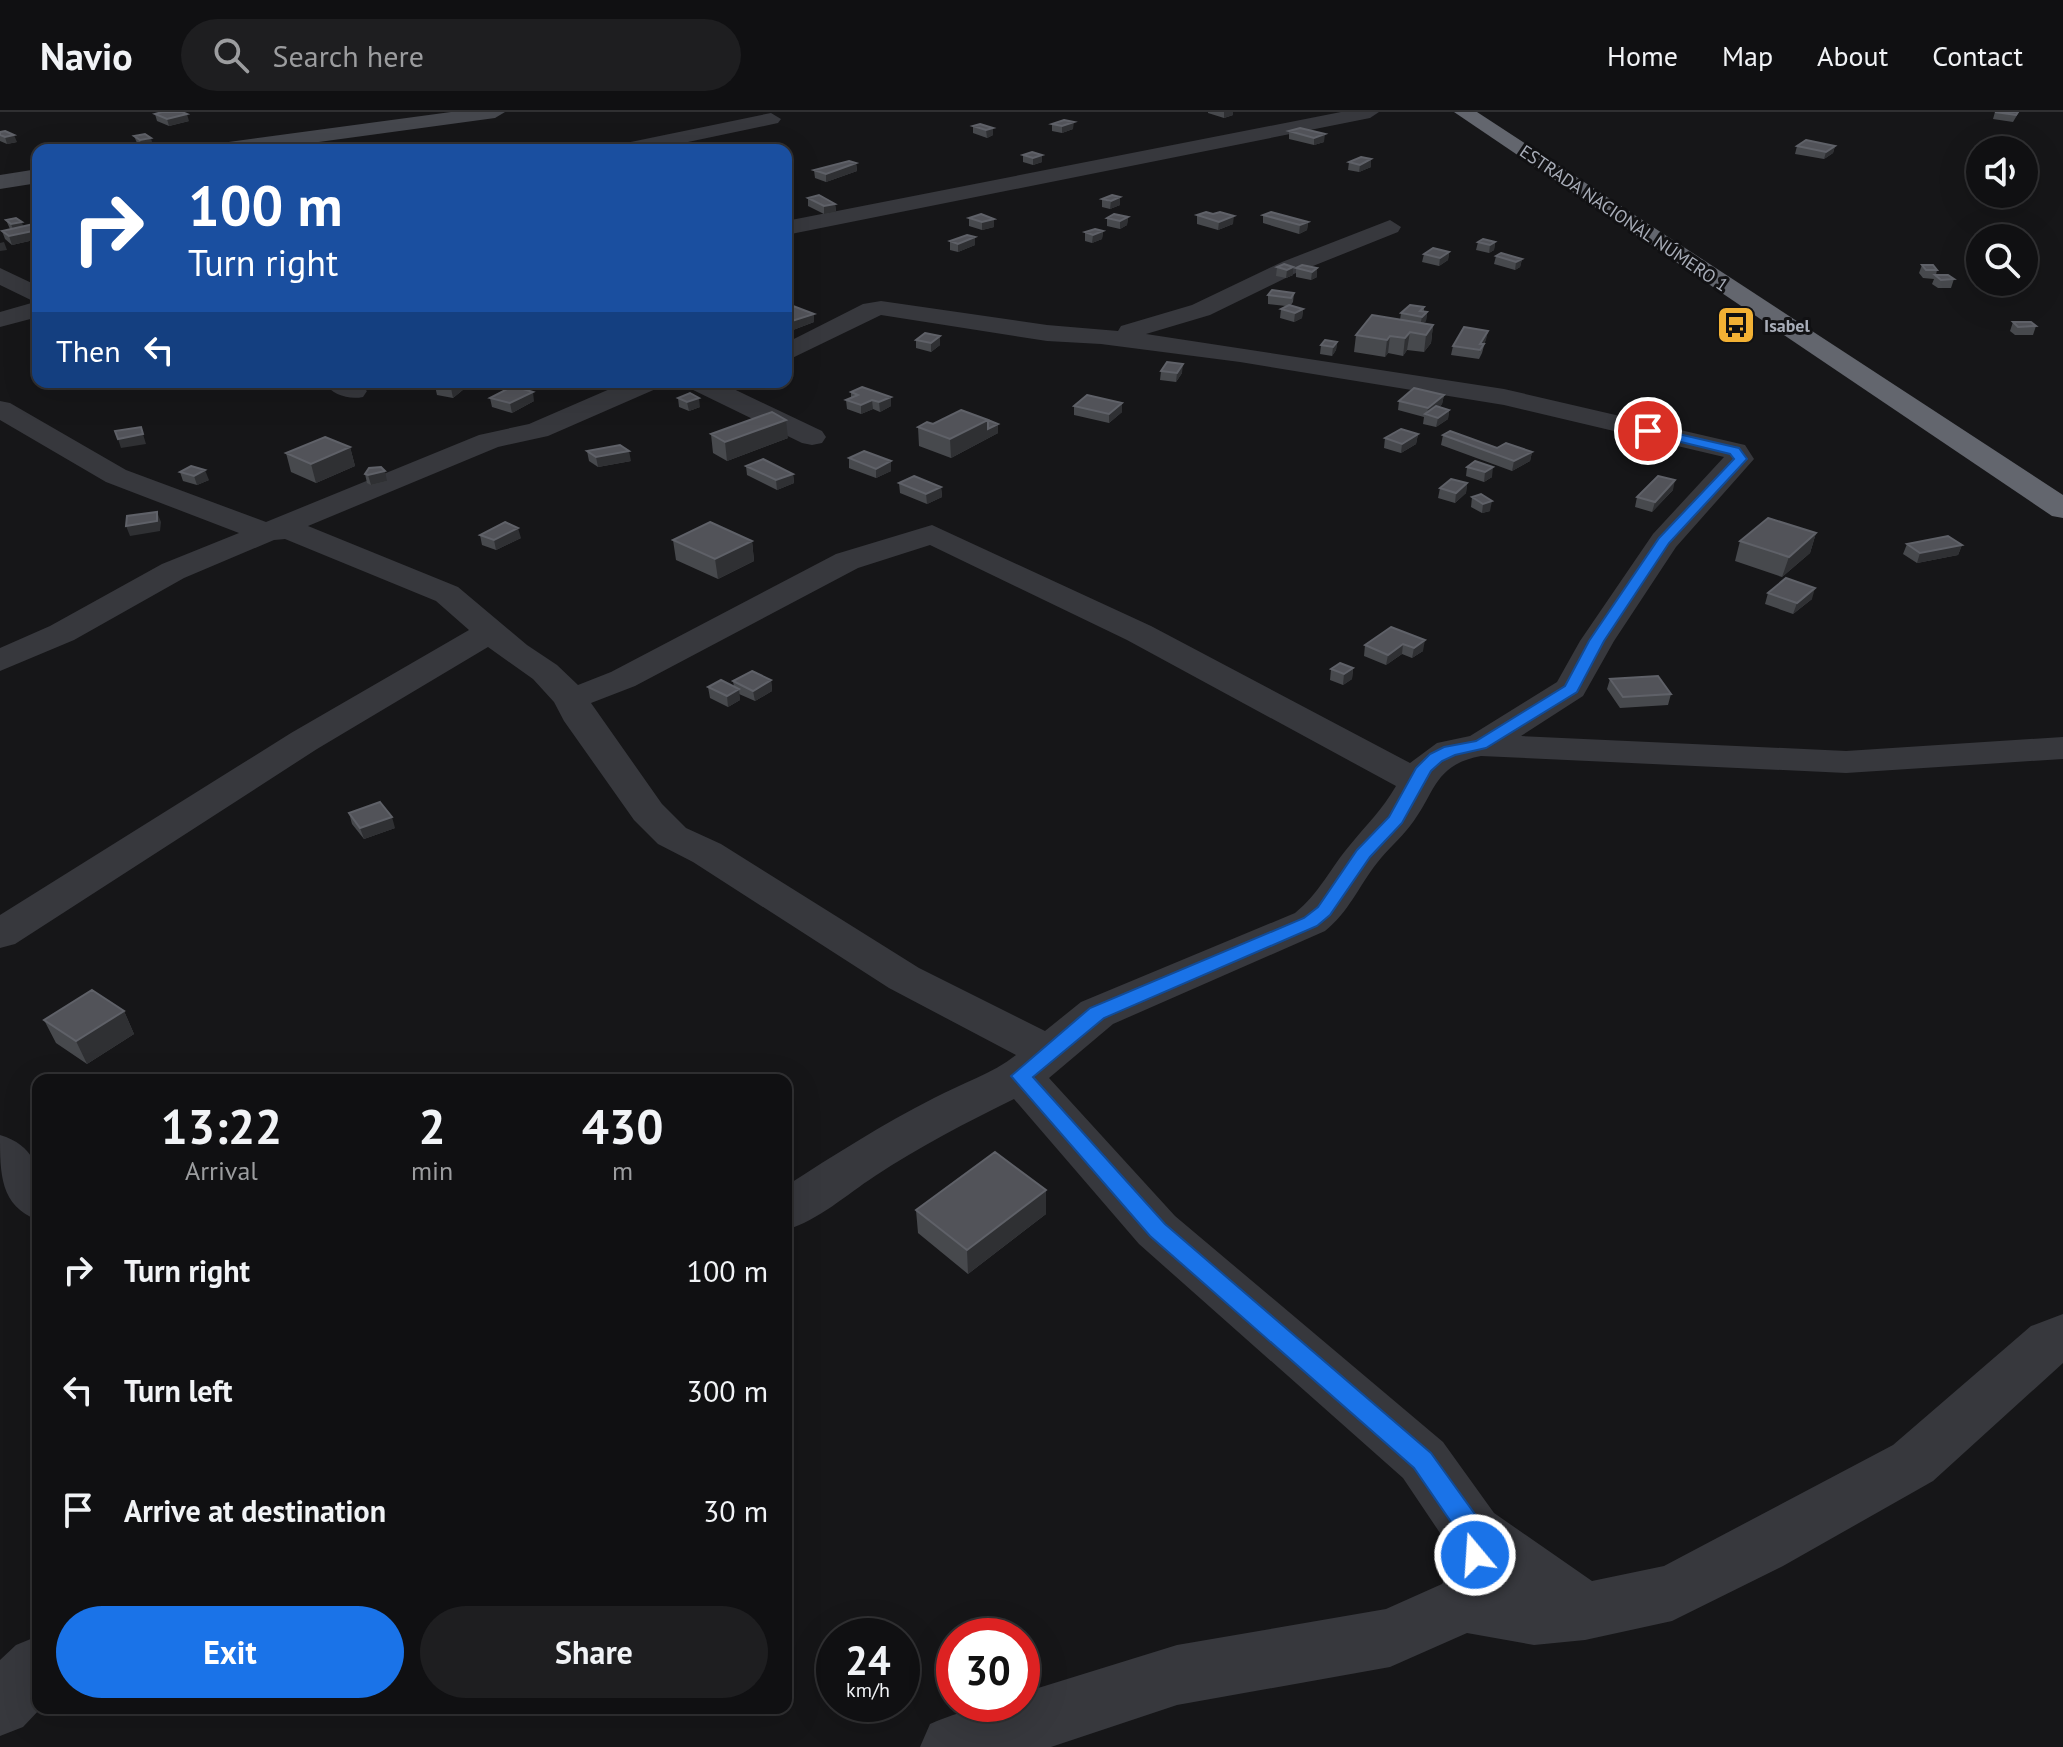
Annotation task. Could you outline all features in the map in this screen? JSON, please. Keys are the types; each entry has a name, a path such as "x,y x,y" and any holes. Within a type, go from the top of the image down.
{"highway":[{"name":"ESTRADA NACIONAL NÚMERO 1","path":"1464,112 2063,509"}],"street":[{"path":"258,144 495,112"},
{"path":"792,227 1370,112"},
{"path":"650,144 771,119"},
{"path":"0,182 32,177"},
{"path":"1101,336 1183,317 1290,267 1390,227"},
{"path":"0,275 32,293"},
{"path":"792,350 872,309 881,308 1047,333 1101,336 1240,354 1504,397 1735,451 1740,459 1664,541 1597,641 1571,689 1481,745"},
{"path":"0,320 32,311"},
{"path":"0,661 62,633 173,571 489,441 538,430 635,388"},
{"path":"714,388 812,437"},
{"path":"0,409 116,476 266,532 286,530 305,535 447,594 515,652 545,672 570,698 582,721 648,812 672,836 707,853 1035,1064 1157,1230 1423,1460 1473,1532 1585,1611"},
{"path":"570,698 597,691 623,679 847,561 932,534 1139,633 1417,782"},
{"path":"0,934 304,741 491,631"},
{"path":"792,1207 860,1162 1035,1064 1097,1013 1310,922 1324,911 1363,854 1396,819 1425,768 1450,751 1481,745 1846,762 2063,748"},
{"path":"0,1153 32,1193"},
{"path":"953,1747 1177,1675 1390,1638 1464,1604 1534,1616 1585,1611 1672,1593 1913,1463 2050,1342 2063,1336"},
{"path":"1464,1604 1478,1579 1473,1532"},
{"path":"0,1705 32,1672"}],"building":[{"path":"155,114 187,114 167,119"},
{"path":"1064,120 1074,122 1062,126 1052,124"},
{"path":"980,124 993,128 986,130 973,126"},
{"path":"1300,128 1325,134 1314,138 1289,131"},
{"path":"5,131 14,135 0,135"},
{"path":"145,134 151,138 140,140 134,136"},
{"path":"1806,140 1835,146 1826,152 1797,146"},
{"path":"1032,152 1042,155 1033,158 1023,155"},
{"path":"1361,157 1371,159 1360,165 1349,162"},
{"path":"849,161 856,163 826,174 814,170"},
{"path":"819,195 835,204 824,206 808,198"},
{"path":"1112,195 1120,197 1111,201 1102,199"},
{"path":"1206,212 1234,216 1219,222 1197,215"},
{"path":"1271,212 1308,222 1300,225 1263,215"},
{"path":"981,214 994,219 982,222 969,218"},
{"path":"1114,214 1128,217 1120,221 1107,218"},
{"path":"16,218 22,222 11,224 6,220"},
{"path":"32,224 32,231 9,236 2,231"},
{"path":"1095,229 1103,231 1093,235 1085,232"},
{"path":"967,235 975,237 958,244 950,241"},
{"path":"1483,239 1495,242 1490,245 1478,242"},
{"path":"1433,248 1449,252 1440,258 1424,254"},
{"path":"1501,253 1522,259 1516,262 1496,256"},
{"path":"1284,264 1293,267 1287,270 1277,267"},
{"path":"1302,265 1317,268 1312,272 1296,268"},
{"path":"1922,265 1933,265 1937,270 1926,270"},
{"path":"1935,275 1948,275 1954,279 1941,280"},
{"path":"1272,290 1294,293 1291,298 1268,295"},
{"path":"1289,305 1303,309 1295,313 1281,309"},
{"path":"1410,305 1424,307 1420,311 1427,312 1422,317 1401,313"},
{"path":"793,306 814,314 792,321"},
{"path":"1372,315 1433,325 1426,335 1410,332 1405,338 1390,336 1387,340 1356,335"},
{"path":"2013,322 2031,322 2036,326 2018,327"},
{"path":"1464,327 1488,331 1480,350 1453,346"},
{"path":"925,333 940,336 931,343 916,340"},
{"path":"1325,340 1337,342 1333,347 1321,345"},
{"path":"1167,362 1183,364 1177,373 1161,371"},
{"path":"862,387 891,397 861,405 846,400 858,395 851,392"},
{"path":"509,388 533,392 510,403 490,398"},
{"path":"1414,388 1444,395 1428,408 1399,401"},
{"path":"690,393 699,398 687,402 678,398"},
{"path":"1087,395 1122,403 1109,414 1074,406"},
{"path":"1436,406 1449,410 1438,418 1425,414"},
{"path":"961,410 988,420 950,439 918,427 927,422 933,424"},
{"path":"772,412 786,420 725,442 711,434"},
{"path":"988,420 998,424 988,429"},
{"path":"141,427 143,434 118,439 115,431"},
{"path":"1401,429 1418,434 1402,444 1385,438"},
{"path":"1450,431 1497,448 1506,443 1532,452 1514,461 1443,435"},
{"path":"325,437 350,447 311,464 286,453"},
{"path":"620,445 629,451 596,457 587,451"},
{"path":"864,451 891,461 876,469 849,458"},
{"path":"763,459 793,474 776,480 746,466"},
{"path":"1475,461 1493,467 1485,472 1467,467"},
{"path":"191,466 205,470 194,476 180,472"},
{"path":"381,467 385,471 365,474 369,468"},
{"path":"914,476 941,487 926,494 899,483"},
{"path":"1658,476 1675,480 1655,502 1637,497"},
{"path":"1451,479 1467,483 1456,493 1440,488"},
{"path":"1481,494 1492,501 1483,504 1472,497"},
{"path":"157,512 157,521 126,526 127,516"},
{"path":"1768,518 1816,533 1789,557 1740,541"},
{"path":"505,522 518,528 494,540 480,535"},
{"path":"710,522 752,541 715,559 673,540"},
{"path":"1948,536 1962,545 1920,553 1907,544"},
{"path":"1786,578 1815,588 1797,603 1768,593"},
{"path":"1391,627 1425,640 1414,648 1403,644 1388,655 1365,645"},
{"path":"1340,663 1353,668 1344,674 1331,669"},
{"path":"752,671 771,680 753,691 733,681"},
{"path":"1658,676 1671,694 1623,697 1610,679"},
{"path":"721,680 739,689 727,696 708,687"},
{"path":"380,802 392,817 360,828 349,813"},
{"path":"92,990 124,1011 76,1041 44,1020"},
{"path":"995,1152 1046,1190 967,1250 916,1210"}],"place":[{"name":"Isabel","path":"1736,325"}],"route":[{"path":"1475,1555 1473,1532 1423,1460 1157,1230 1021,1076 1097,1013 1201,967 1289,934 1310,922 1324,911 1363,854 1396,819 1425,768 1436,758 1450,751 1481,745 1571,689 1597,641 1664,541 1740,459 1735,451 1648,431"}]}
